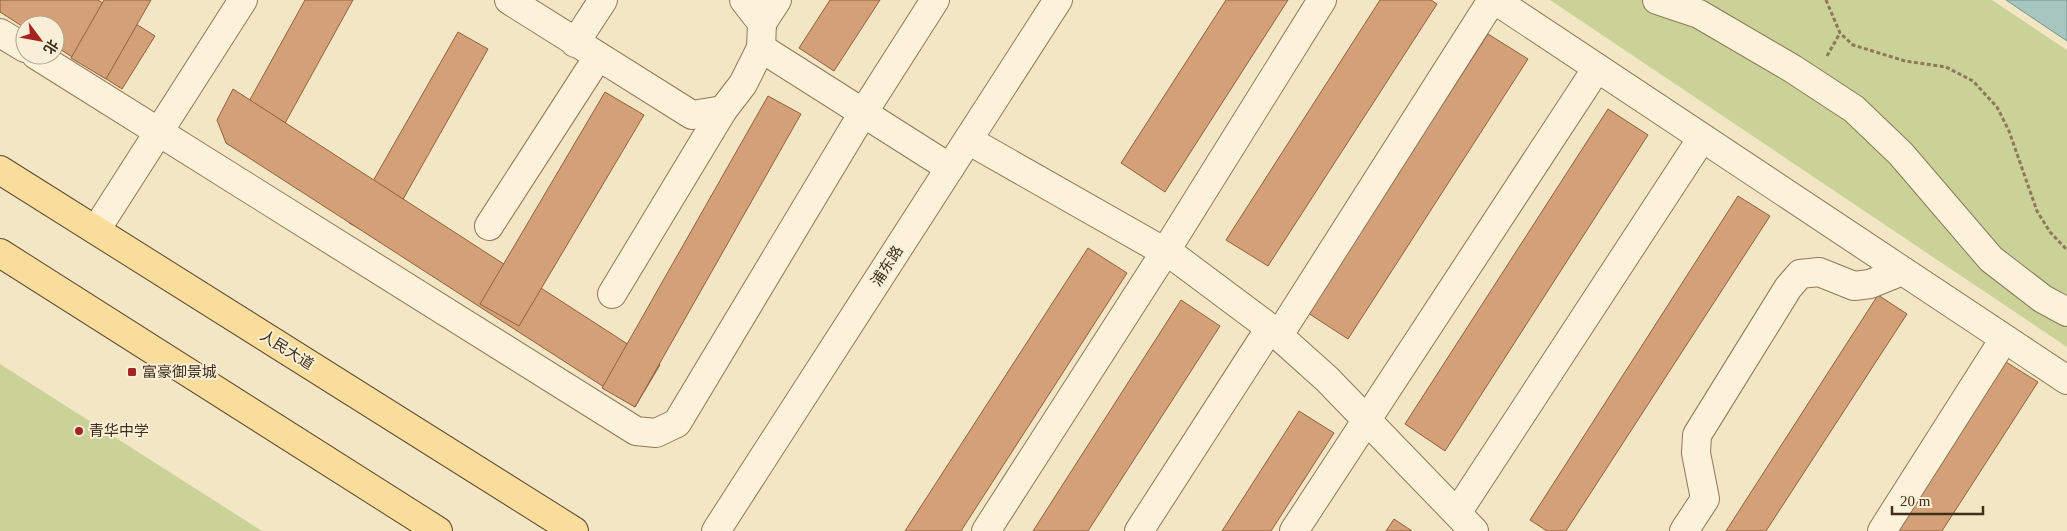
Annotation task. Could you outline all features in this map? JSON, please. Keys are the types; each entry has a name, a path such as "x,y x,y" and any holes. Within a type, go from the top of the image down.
{"main road":[{"name":"人民大道","path":"0,170 574,531"},
{"path":"0,253 438,531"}],"street":[{"path":"96,230 243,0"},
{"path":"509,0 692,115 723,110"},
{"path":"489,226 586,50 603,0"},
{"path":"744,0 762,36 863,113 950,168"},
{"path":"612,294 723,110 743,84 777,0"},
{"path":"52,65 636,431 656,433 677,423 863,113 935,0"},
{"name":"浦东路","path":"716,531 1058,0"},
{"path":"986,531 1165,252 1322,0"},
{"path":"1139,531 1275,332 1494,0 2067,380"},
{"path":"1658,0 1699,14 1793,69 1854,109 1901,154 1991,259 2044,299 2067,312"},
{"path":"0,33 15,42"},
{"path":"1294,531 1597,68"},
{"path":"968,140 1165,252 1275,332 1366,419 1465,522 1702,138"},
{"path":"1684,531 1705,499 1696,453 1697,435 1788,288 1800,274 1819,272 1854,286 1870,284 1902,271"},
{"path":"1882,531 2004,339"}],"path":[{"path":"1826,0 1840,33 1854,45 1905,61 1946,67 1973,81 1997,107 2009,131 2037,211 2050,232 2067,250"}],"green space":[{"path":"1550,0 1992,0 2067,50 2067,347"},
{"name":"青华中学","path":"0,364 262,531 0,531"}],"water":[{"path":"2006,0 2067,0 2067,41"}],"building":[{"path":"0,0 98,0 155,36 122,89 65,52 65,15 15,15 15,22 0,12"},
{"path":"104,0 151,0 106,79 71,58"},
{"path":"305,0 353,0 263,163 226,143"},
{"path":"830,0 880,0 834,71 799,48"},
{"path":"1226,0 1288,0 1165,192 1121,163"},
{"path":"1380,0 1431,0 1437,4 1268,266 1226,240"},
{"path":"458,32 488,49 380,240 349,223"},
{"path":"1488,34 1528,59 1348,339 1308,313"},
{"path":"233,89 660,365 635,407 226,143 217,120"},
{"path":"605,92 644,115 519,326 480,304"},
{"path":"768,96 801,114 635,407 602,388"},
{"path":"1608,109 1648,135 1445,451 1405,424"},
{"path":"1738,196 1770,216 1566,531 1547,531 1530,520"},
{"path":"1088,248 1127,273 961,531 905,531"},
{"path":"1878,295 1907,314 1766,531 1726,531"},
{"path":"1181,300 1220,326 1088,531 1033,531"},
{"path":"2006,362 2038,382 1942,531 1897,531"},
{"path":"1299,411 1334,433 1271,531 1222,531"},
{"path":"1394,519 1412,531 1386,531"}],"place":[{"name":"富豪御景城","path":"132,372"},
{"name":"青华中学","path":"79,431"}]}
